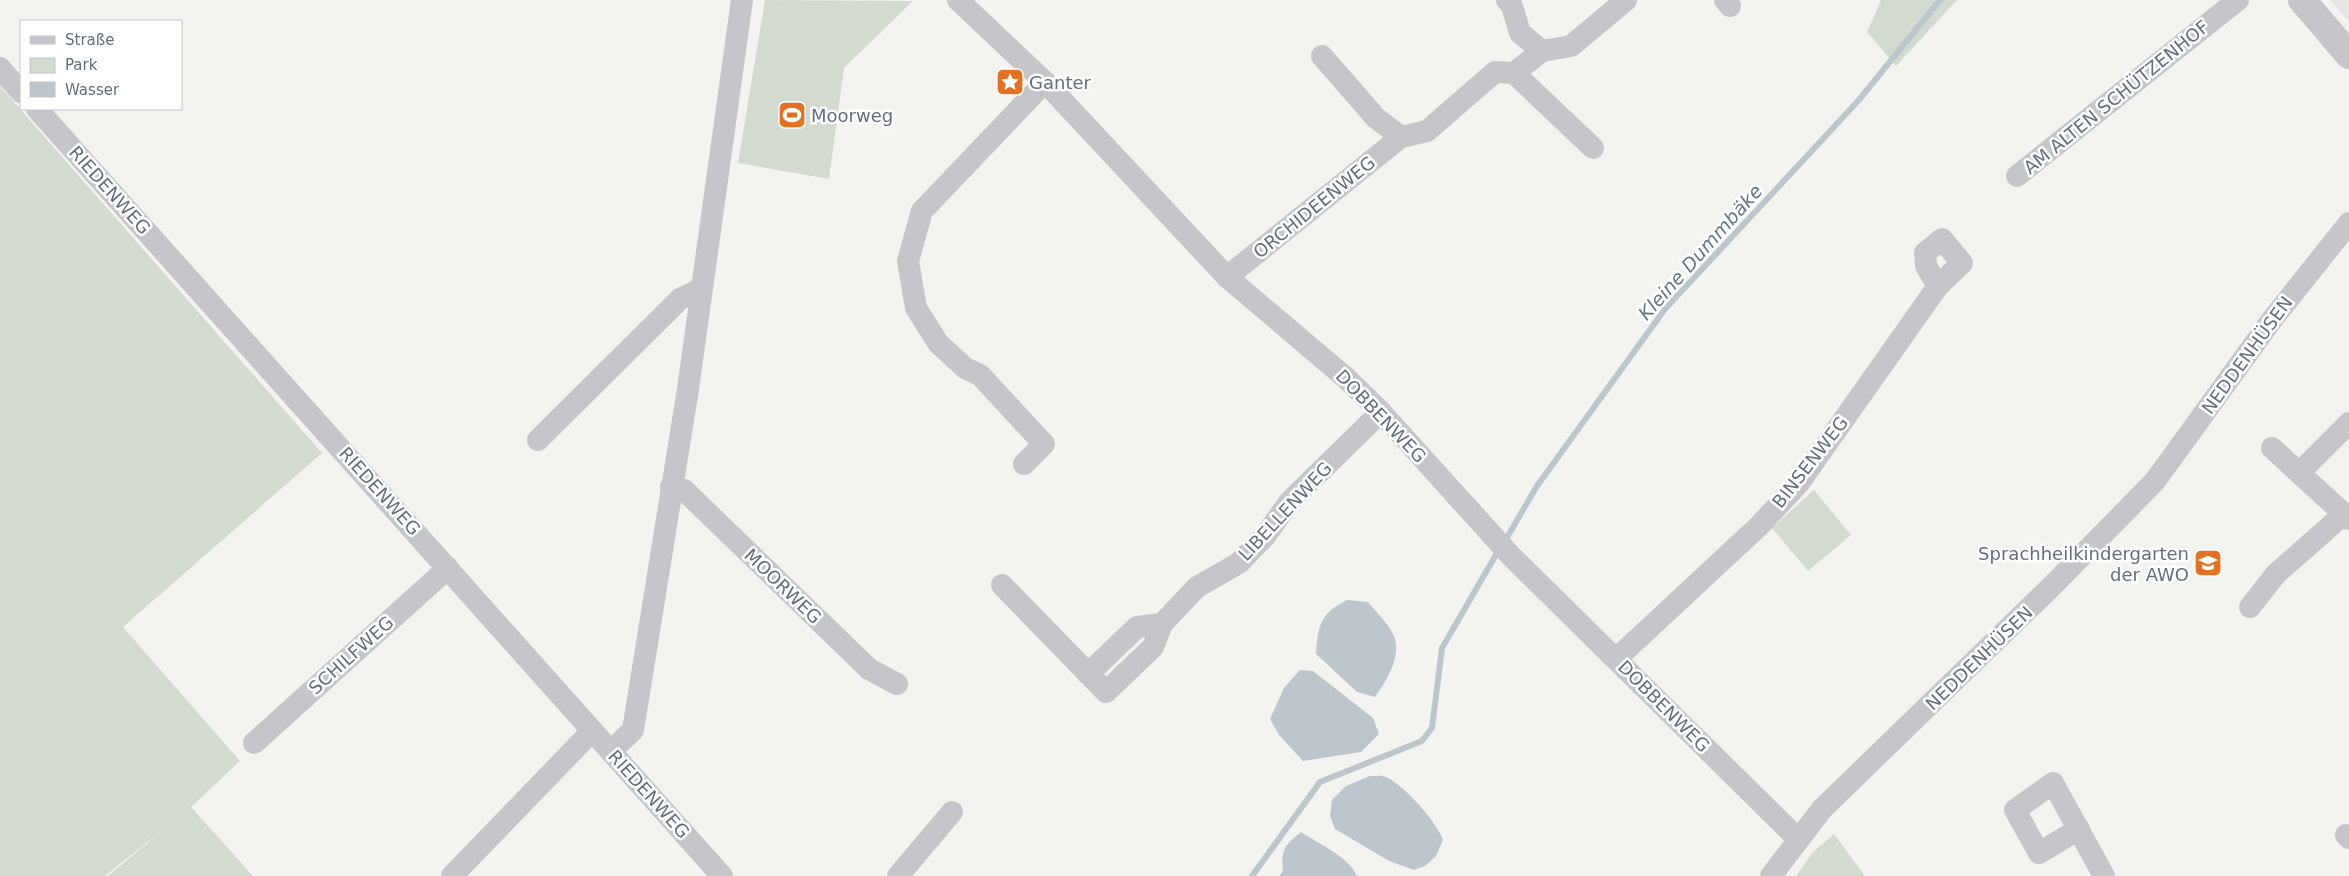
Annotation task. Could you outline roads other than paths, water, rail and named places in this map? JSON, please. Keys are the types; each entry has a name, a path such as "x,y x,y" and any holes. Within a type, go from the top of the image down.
{"street":[{"path":"611,751 633,730 688,388 742,0"},
{"name":"DOBBENWEG","path":"958,0 1045,82 1227,277 1346,378 1381,412 1510,556 1798,839"},
{"path":"1507,0 1512,6 1520,33 1542,51"},
{"path":"1593,148 1514,73 1542,51 1571,46 1626,0"},
{"name":"AM ALTEN SCHÜTZENHOF","path":"2017,176 2238,0"},
{"path":"2302,0 2349,55"},
{"path":"1322,56 1376,118 1401,137"},
{"path":"0,68 20,91"},
{"name":"ORCHIDEENWEG","path":"1227,277 1401,137 1427,131 1495,72 1514,73"},
{"path":"1024,464 1044,444 980,375 965,368 938,343 916,308 908,261 922,211 1045,82"},
{"name":"RIEDENWEG","path":"38,110 722,876"},
{"name":"NEDDENHÜSEN","path":"1771,876 1822,810 2053,586 2155,481 2271,320 2349,223"},
{"name":"BINSENWEG","path":"1616,659 1759,526 1799,483 1938,286"},
{"path":"538,440 680,299 701,289"},
{"name":"LIBELLENWEG","path":"1002,585 1106,692 1153,647 1162,624 1198,587 1239,562 1265,536 1290,501 1381,412"},
{"path":"2300,472 2349,423"},
{"path":"2250,607 2276,574 2346,516 2272,448"},
{"name":"MOORWEG","path":"671,487 684,490 869,669 897,684"},
{"name":"SCHILFWEG","path":"254,743 448,568"},
{"path":"452,876 592,731"},
{"path":"898,876 952,812"},
{"path":"2079,830 2104,876"}],"water":[{"path":"1347,600 1368,602 1388,626 1396,642 1395,659 1389,675 1375,697 1357,692 1316,654 1322,621 1331,610"},
{"path":"1300,670 1313,671 1373,718 1379,734 1361,752 1303,761 1279,735 1270,719 1284,688"},
{"path":"1370,776 1384,776 1402,788 1427,814 1440,832 1443,840 1436,856 1425,866 1414,870 1389,861 1335,829 1330,816 1332,800 1346,786"},
{"path":"1301,832 1340,856 1357,876 1279,876 1283,871 1283,853 1287,845"}],"waterway":[{"name":"Kleine Dummbäke","path":"1505,541 1537,486 1665,309 1858,101 1940,0"},
{"name":"Kleine Dummbäke","path":"1252,876 1320,782 1422,741 1432,728 1442,648 1497,553"}],"place":[{"name":"Ganter","path":"1010,82"},
{"name":"Moorweg","path":"792,115"},
{"name":"Sprachheilkindergarten der AWO","path":"2208,563"}]}
